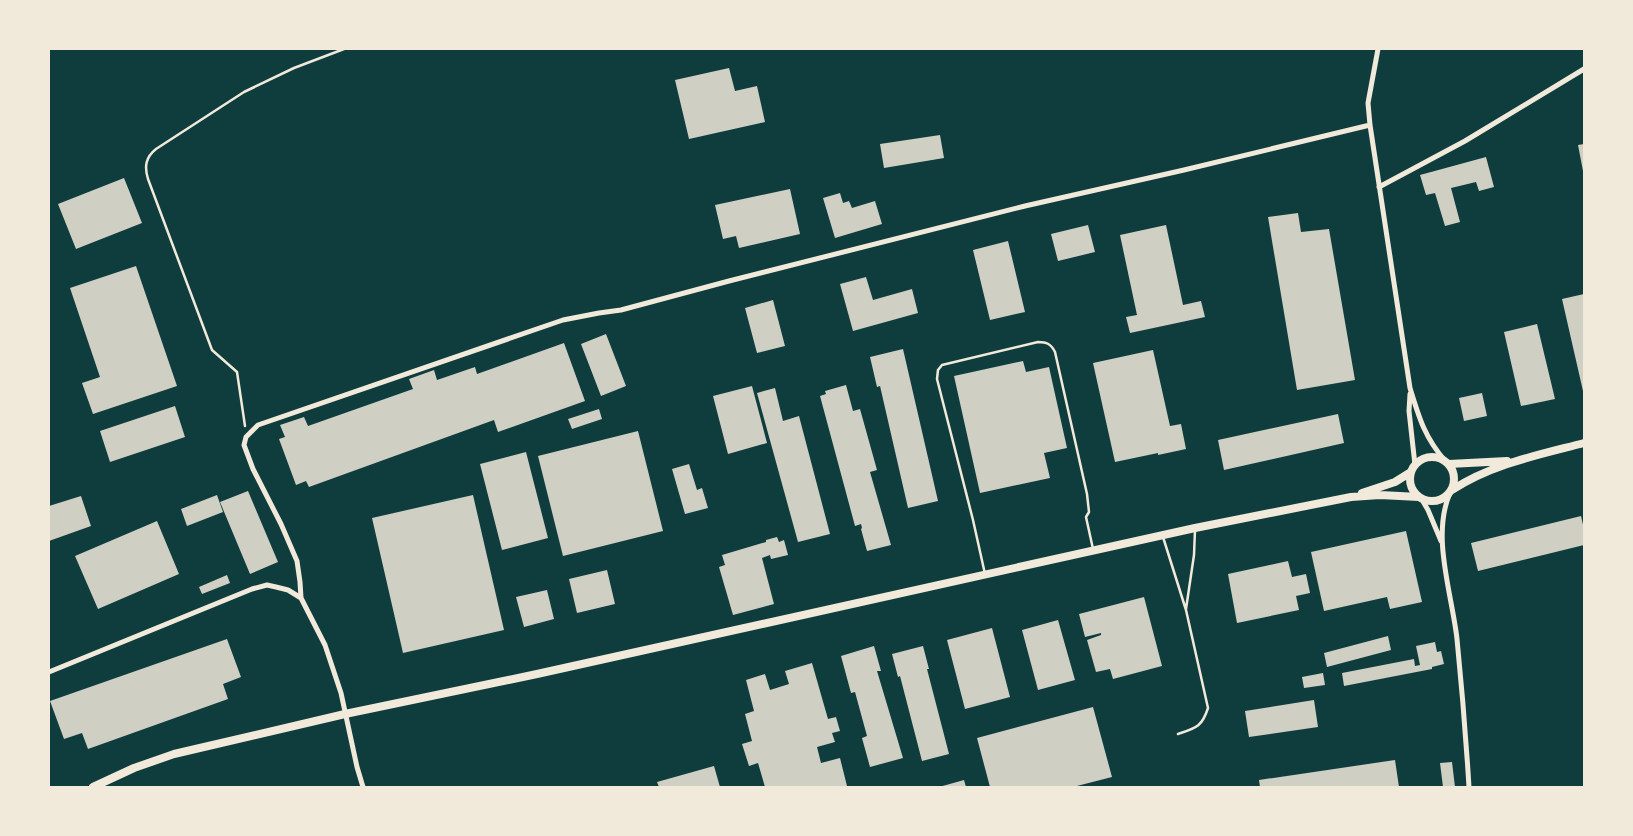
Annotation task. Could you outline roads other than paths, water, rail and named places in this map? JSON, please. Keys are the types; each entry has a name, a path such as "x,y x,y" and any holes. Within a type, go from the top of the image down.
{"main road":[{"path":"93,787 134,768 174,754 345,714 537,674 1195,528 1351,497 1380,495 1420,498 1434,502 1441,500 1469,479 1516,460 1584,444"},
{"path":"1351,497 1395,482 1421,460 1428,457 1436,457 1447,463 1516,460"},
{"path":"1447,463 1455,477 1451,492"},
{"path":"1413,468 1410,479 1411,487 1420,498"}],"street":[{"path":"1378,49 1368,103 1370,125 1410,388 1424,430 1430,442 1447,463"},
{"path":"1379,187 1465,141 1584,69"},
{"path":"363,787 341,693 325,645 301,598 297,561 281,524 253,469 244,445 246,437 258,426 563,320 621,310 738,278 1016,208 1370,125"},
{"path":"1410,388 1409,411 1413,468"},
{"path":"1451,492 1443,514 1442,544 1456,636 1469,787"},
{"path":"1420,498 1428,510 1442,544"},
{"path":"49,672 252,589 267,585 288,590 301,598"}],"lane":[{"path":"985,574 937,379 938,370 942,365 1038,342 1045,342 1051,345 1055,352 1086,494 1089,512 1086,517 1094,551"},
{"path":"1186,610 1194,555 1195,528"},
{"path":"1162,536 1186,610 1208,708 1200,725 1178,734"}]}
